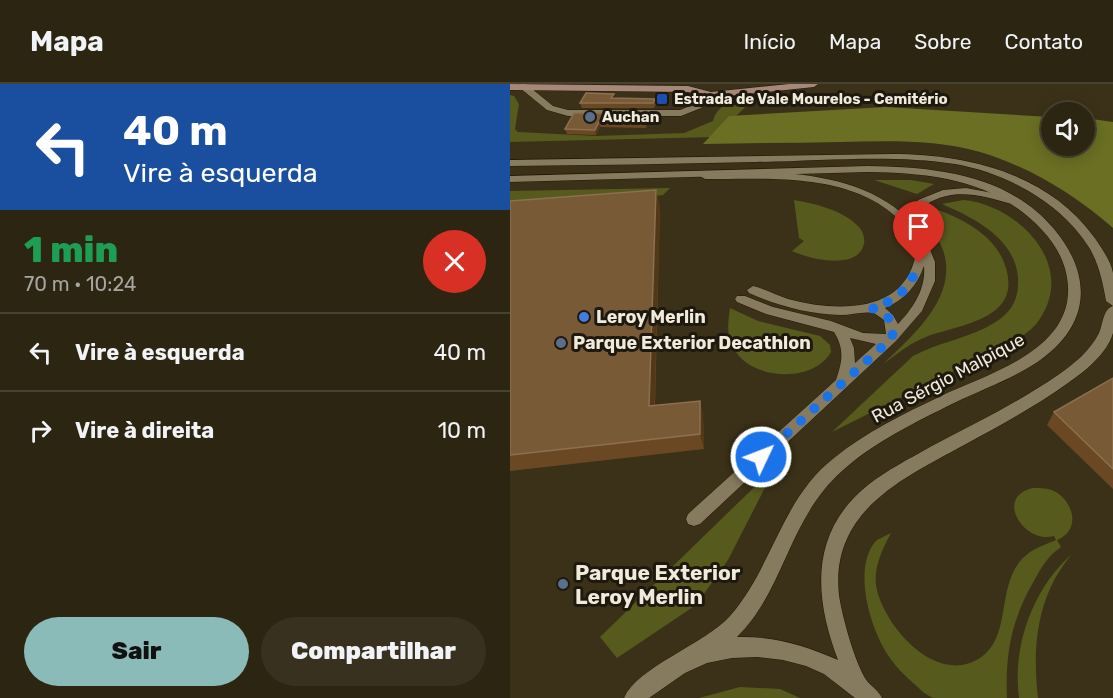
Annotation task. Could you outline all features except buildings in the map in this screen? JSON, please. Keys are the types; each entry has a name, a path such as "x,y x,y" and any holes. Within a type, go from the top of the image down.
{"main road":[{"path":"732,92 745,84"},
{"path":"510,87 686,86 711,95 814,84"}],"street":[{"path":"510,163 892,157 951,161 1002,175 1052,201 1088,235 1099,249 1109,270 1113,301"},
{"name":"Rua Sérgio Malpique","path":"510,179 912,171 973,181 1017,202 1047,228 1069,260 1074,277 1076,295 1072,314 1063,330 1051,344 1018,366 888,430 836,465 813,488 799,507 746,612 729,633 636,696"},
{"path":"865,692 838,635 829,582 837,539 855,509 892,477 1043,393 1079,369 1100,346 1112,321"},
{"path":"684,662 729,648 775,647 819,660 865,692"}],"lane":[{"path":"524,86 550,108 568,113 681,112 698,106 711,95"},
{"path":"693,176 799,178 827,181 857,188 886,202 923,242 915,276 905,291 896,299 872,308 853,311 811,309 777,300 753,290"},
{"path":"694,519 892,338 916,312 927,293 930,263 923,242 919,210 922,202 930,196 952,191 971,191 1017,202"},
{"path":"741,299 776,314 822,323 868,340 892,338"},
{"path":"872,308 890,318 893,323 892,338"},
{"path":"837,387 846,374 850,352 848,343 840,331"}],"green space":[{"path":"510,95 514,96 519,104 515,129 518,132 596,136 684,133 713,121 725,105 758,95 714,137 510,142"},
{"path":"886,107 1041,116 1041,156 1095,156 1095,119 1113,122 1113,228 1083,204 1051,183 1016,165 963,148 893,141 703,144 729,116"},
{"path":"874,180 911,180 934,184 917,194"},
{"path":"670,188 663,195 650,197 510,209 510,191"},
{"path":"794,200 829,209 853,221 860,229 864,239 860,252 853,258 832,261 792,251 804,241 799,238"},
{"path":"963,200 983,204 1002,212 1020,224 1035,239 1045,257 1051,276 1050,296 1041,317 1018,339 832,432 913,356 985,328 1004,316 1014,303 1018,286 1017,270 1004,245 982,225 942,204"},
{"path":"931,207 975,228 993,244 1005,265 1008,283 1005,298 997,309 985,317 920,339 883,364 930,314 939,299 944,284 946,267 943,250 930,218"},
{"path":"730,308 758,321 820,336 830,345 831,352 811,369 797,373 767,372 754,367 742,359 731,344 728,329"},
{"path":"776,466 728,560 696,605 617,658 600,637"},
{"path":"1033,488 1051,490 1062,497 1071,510 1072,524 1064,536 1057,540 1061,547 1043,565 1021,608 1009,651 1007,698 931,697 897,668 876,633 865,584 868,554 875,542 891,533 879,560 876,575 877,590 882,605 902,636 916,649 931,659 947,665 964,665 980,658 997,637 1006,595 1015,568 1031,551 1056,540 1054,536 1043,537 1033,534 1024,527 1014,510 1015,501 1021,493"},
{"path":"1072,554 1051,586 1044,604 1037,640 1038,698 1019,698 1019,658 1028,619 1046,584"},
{"path":"740,687 780,689 800,698 699,698"}],"place":[{"name":"Estrada de Vale Mourelos - Cemitério","path":"662,99"},
{"name":"Auchan","path":"590,117"},
{"name":"Leroy Merlin","path":"584,317"},
{"name":"Parque Exterior Decathlon","path":"561,343"},
{"name":"Parque Exterior Leroy Merlin","path":"563,584"}],"route":[{"path":"761,457 892,338 893,323 890,318 883,312 872,308 896,299 905,291 915,276 919,263"}]}
